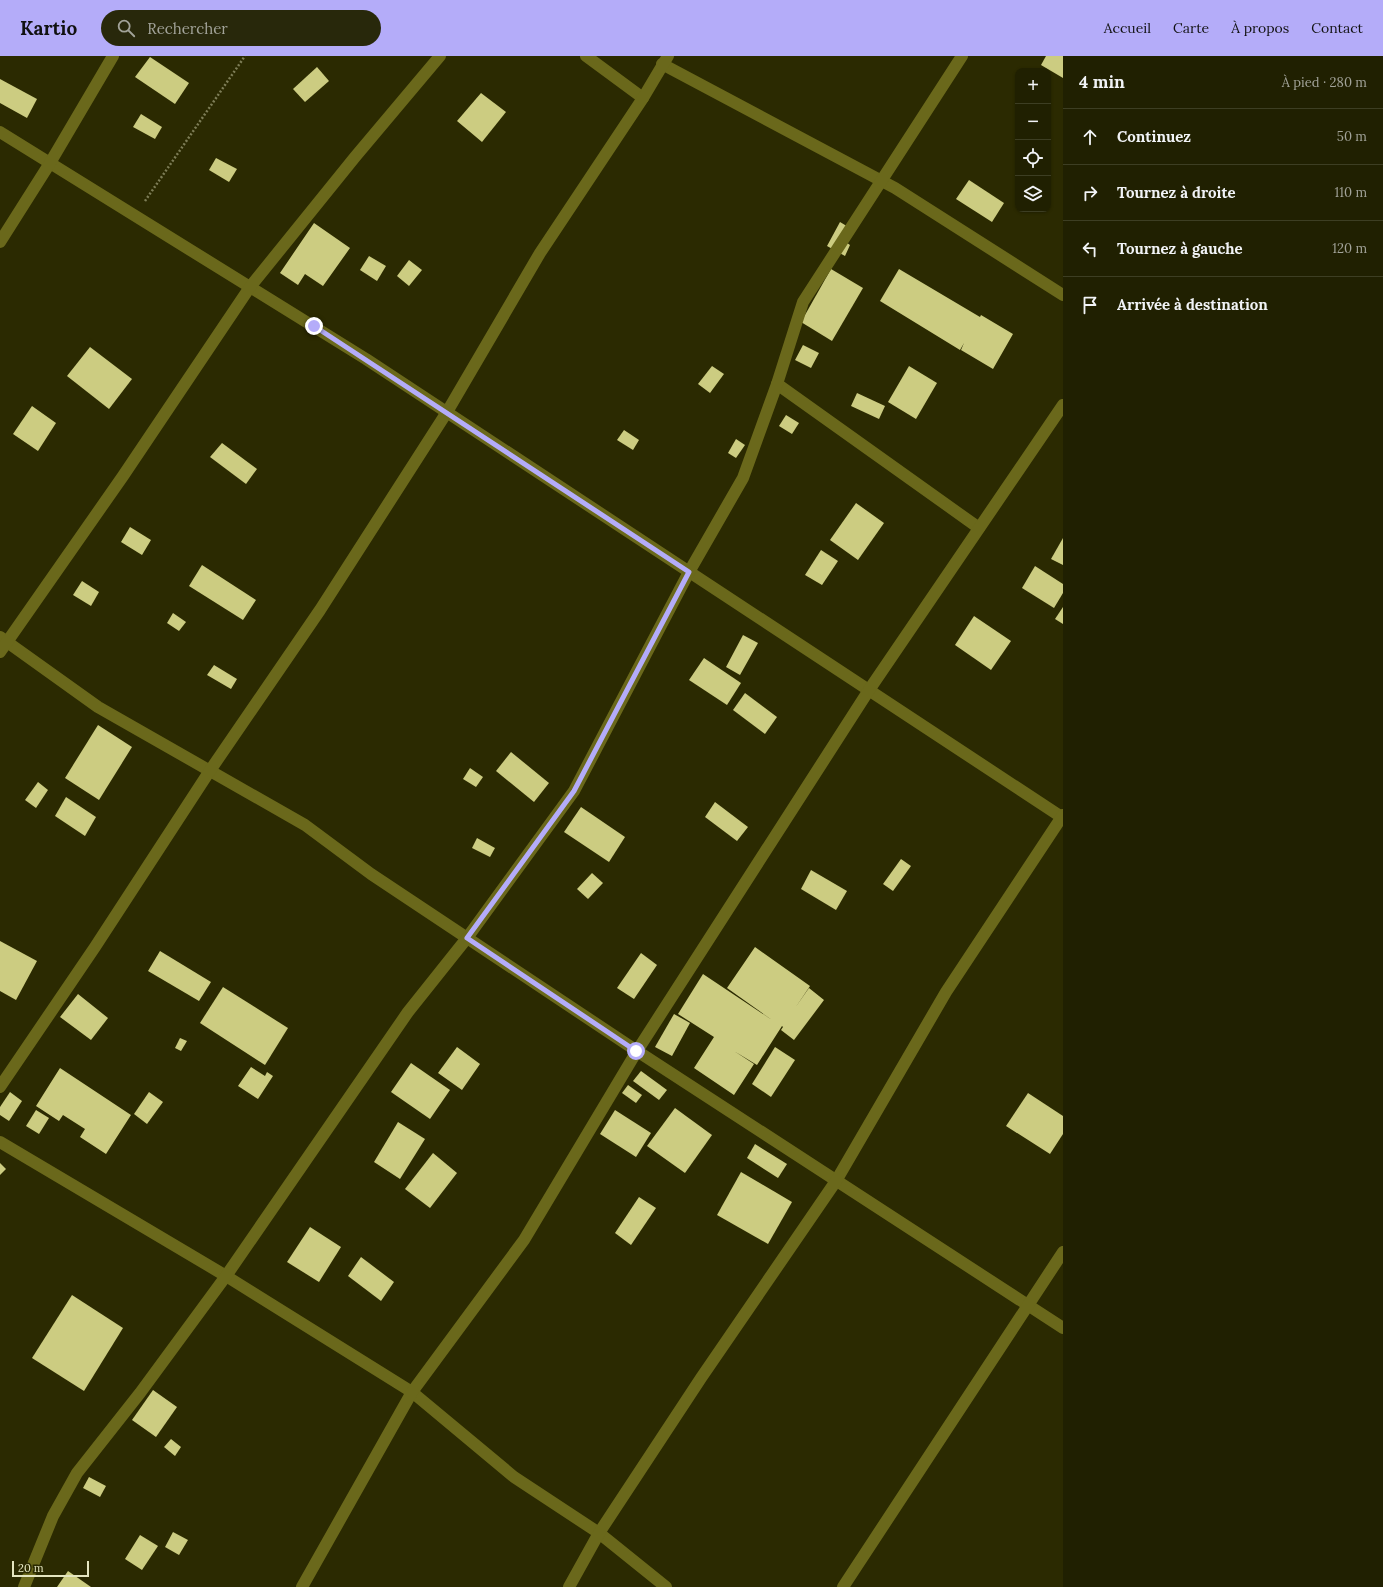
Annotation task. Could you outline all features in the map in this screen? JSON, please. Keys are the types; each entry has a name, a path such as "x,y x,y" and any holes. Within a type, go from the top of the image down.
{"street":[{"path":"0,242 50,163 113,56"},
{"path":"0,652 3,639 123,476 250,287 355,157 440,56"},
{"path":"586,56 643,98"},
{"path":"24,1587 53,1516 77,1473 140,1393 226,1276 408,1012 467,938 574,791 689,572 743,478 777,384 803,302 962,56"},
{"path":"0,1087 95,948 209,772 320,610 447,412 540,253 643,98 665,60 895,188 1063,295"},
{"path":"0,132 314,326 1063,816 946,992 836,1181 701,1378 599,1533 569,1587"},
{"path":"777,384 979,528"},
{"path":"302,1587 412,1392 524,1240 636,1051 869,690 1063,405"},
{"path":"3,639 98,707 209,772 305,825 371,874 636,1051 1063,1328"},
{"path":"0,1142 226,1276 412,1392 514,1477 599,1533 666,1587"},
{"path":"843,1587 1029,1306 1063,1252"}],"path":[{"path":"134,216 245,56"}],"building":[{"path":"1046,56 1063,56 1063,78 1051,71 1051,68 1046,68 1041,65"},
{"path":"150,57 189,83 175,104 135,77"},
{"path":"317,67 329,81 305,102 293,89"},
{"path":"0,79 37,99 27,118 0,103"},
{"path":"481,93 506,112 482,142 457,121"},
{"path":"141,114 162,127 155,139 133,127"},
{"path":"216,158 237,169 229,182 209,170"},
{"path":"969,180 1004,203 992,222 956,199"},
{"path":"840,222 850,228 843,240 850,245 845,256 827,246"},
{"path":"314,223 350,248 323,286 305,274 298,285 280,273"},
{"path":"369,256 386,266 377,281 360,270"},
{"path":"409,260 422,270 409,286 397,276"},
{"path":"831,269 863,288 832,341 801,322"},
{"path":"899,269 980,317 981,315 1013,334 993,369 961,350 964,343 960,350 880,301"},
{"path":"803,345 819,353 811,368 795,360"},
{"path":"90,347 132,379 109,409 67,376"},
{"path":"712,366 724,374 710,393 698,384"},
{"path":"909,366 937,383 916,419 888,402"},
{"path":"857,393 885,406 879,419 851,406"},
{"path":"32,406 56,423 38,451 13,434"},
{"path":"786,415 799,423 792,434 779,426"},
{"path":"624,430 639,440 633,450 617,440"},
{"path":"736,439 745,445 736,458 728,453"},
{"path":"222,443 257,469 246,484 210,457"},
{"path":"856,503 884,523 858,560 830,540"},
{"path":"130,527 151,540 142,555 121,542"},
{"path":"1063,538 1063,565 1051,559"},
{"path":"821,550 838,561 822,585 805,575"},
{"path":"202,565 256,600 243,620 189,586"},
{"path":"1035,566 1063,584 1063,593 1054,608 1022,588"},
{"path":"82,581 99,592 91,606 73,595"},
{"path":"1063,607 1063,624 1055,619"},
{"path":"173,613 186,622 179,631 167,623"},
{"path":"974,616 1011,641 991,670 955,645"},
{"path":"743,635 758,643 740,675 726,667"},
{"path":"704,658 741,683 727,705 689,680"},
{"path":"214,665 237,679 231,689 207,675"},
{"path":"745,693 777,717 765,734 733,710"},
{"path":"98,725 132,747 99,800 65,778"},
{"path":"511,752 549,783 534,802 496,771"},
{"path":"470,768 483,777 476,787 463,779"},
{"path":"38,782 48,790 36,808 25,800"},
{"path":"66,797 96,817 85,836 55,816"},
{"path":"715,802 748,827 737,841 705,817"},
{"path":"581,807 625,837 609,862 564,832"},
{"path":"477,838 495,848 490,857 472,848"},
{"path":"901,859 911,866 893,891 883,884"},
{"path":"811,870 847,891 836,910 801,889"},
{"path":"592,873 603,883 588,899 577,889"},
{"path":"0,941 37,961 16,1000 0,991"},
{"path":"755,947 810,986 795,1008 809,988 824,1000 794,1040 781,1030 783,1027 782,1026 757,1065 734,1051 754,1064 734,1095 694,1068 714,1037 678,1014 703,974 772,1020 727,988"},
{"path":"160,951 211,982 199,1001 148,971"},
{"path":"641,953 657,965 634,999 617,988"},
{"path":"223,987 288,1028 265,1065 200,1023"},
{"path":"78,994 108,1018 91,1040 60,1017"},
{"path":"674,1014 690,1023 672,1056 655,1047"},
{"path":"180,1038 187,1041 181,1051 175,1048"},
{"path":"457,1047 480,1064 462,1090 438,1073"},
{"path":"775,1047 795,1060 771,1097 752,1084"},
{"path":"411,1063 450,1090 430,1119 391,1092"},
{"path":"251,1067 265,1076 267,1072 273,1076 258,1099 238,1086"},
{"path":"60,1068 131,1115 106,1154 80,1137 85,1129 63,1115 59,1121 36,1106"},
{"path":"641,1071 667,1090 659,1100 633,1081"},
{"path":"628,1085 642,1095 636,1103 622,1093"},
{"path":"10,1092 22,1101 9,1121 0,1115 0,1107"},
{"path":"149,1092 163,1102 147,1124 134,1114"},
{"path":"1028,1093 1063,1116 1063,1134 1050,1154 1006,1126"},
{"path":"675,1108 712,1135 685,1173 647,1146"},
{"path":"36,1110 49,1118 39,1134 26,1126"},
{"path":"615,1110 651,1133 636,1157 600,1134"},
{"path":"398,1122 425,1139 400,1179 374,1162"},
{"path":"755,1144 787,1164 778,1178 747,1158"},
{"path":"433,1153 457,1173 430,1208 405,1189"},
{"path":"0,1163 6,1169 0,1175"},
{"path":"741,1172 792,1202 768,1244 717,1215"},
{"path":"639,1197 656,1208 631,1245 615,1233"},
{"path":"310,1227 341,1247 319,1282 287,1262"},
{"path":"361,1257 394,1282 381,1301 348,1276"},
{"path":"72,1295 123,1328 84,1391 32,1358"},
{"path":"153,1390 177,1407 156,1437 132,1420"},
{"path":"171,1439 181,1447 175,1456 164,1447"},
{"path":"89,1477 106,1486 100,1497 83,1488"},
{"path":"173,1532 188,1540 179,1555 165,1547"},
{"path":"140,1535 158,1546 142,1570 125,1559"},
{"path":"68,1571 91,1587 57,1587"}],"route":[{"path":"314,326 689,572 574,791 467,938 636,1051"}]}
